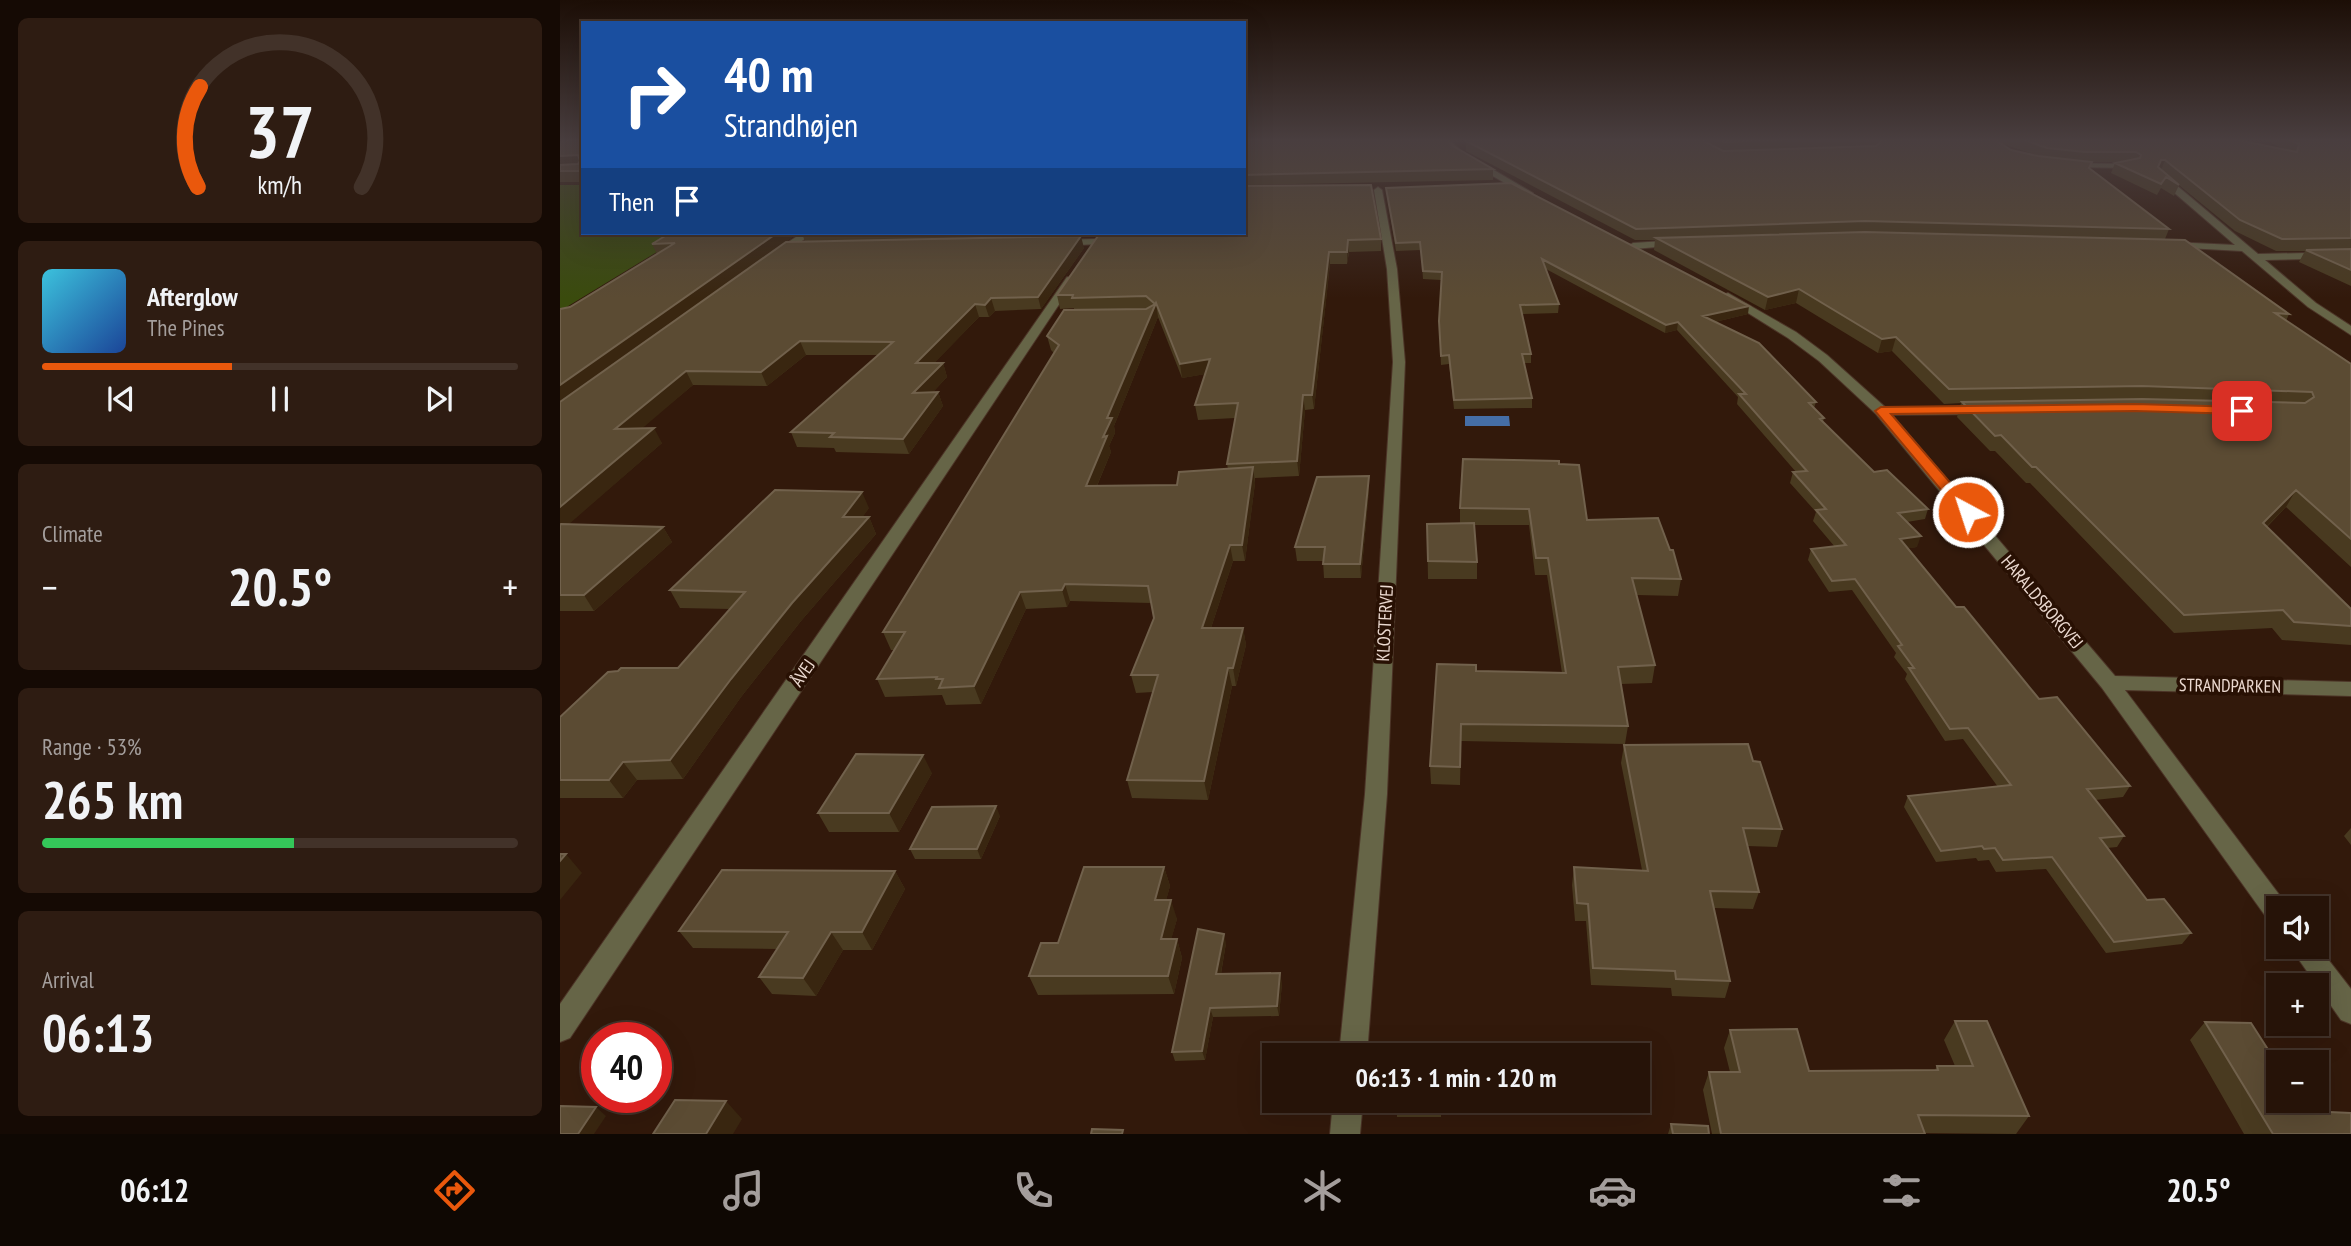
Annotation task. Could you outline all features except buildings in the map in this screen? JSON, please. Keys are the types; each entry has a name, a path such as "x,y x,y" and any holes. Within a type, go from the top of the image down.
{"street":[{"name":"KLOSTERVEJ","path":"1354,1043 1376,794 1399,362 1392,269 1379,192"},
{"path":"1523,192 1549,203"},
{"path":"2179,192 2312,305 2351,331"},
{"path":"765,263 805,235"},
{"path":"1042,243 1099,238"},
{"name":"ÅVEJ","path":"560,1028 1051,318 1099,238"},
{"path":"1657,259 1627,243 1691,242"},
{"path":"2155,245 2244,248"},
{"path":"786,248 813,247"},
{"path":"2255,257 2351,255"},
{"name":"HARALDSBORGVEJ","path":"1716,289 1792,335 1823,358 1881,411 2109,683 2266,897"},
{"path":"1881,411 1997,409"},
{"name":"STRANDPARKEN","path":"2109,683 2351,689"},
{"path":"2313,959 2351,1011"},
{"path":"1345,1134 1347,1113"}],"green space":[{"path":"560,192 581,192 581,235 685,235 560,311"}],"water":[{"path":"1465,416 1509,416 1510,426 1465,426"}],"route":[{"path":"1968,512 1881,411 2135,408 2242,411"}]}
